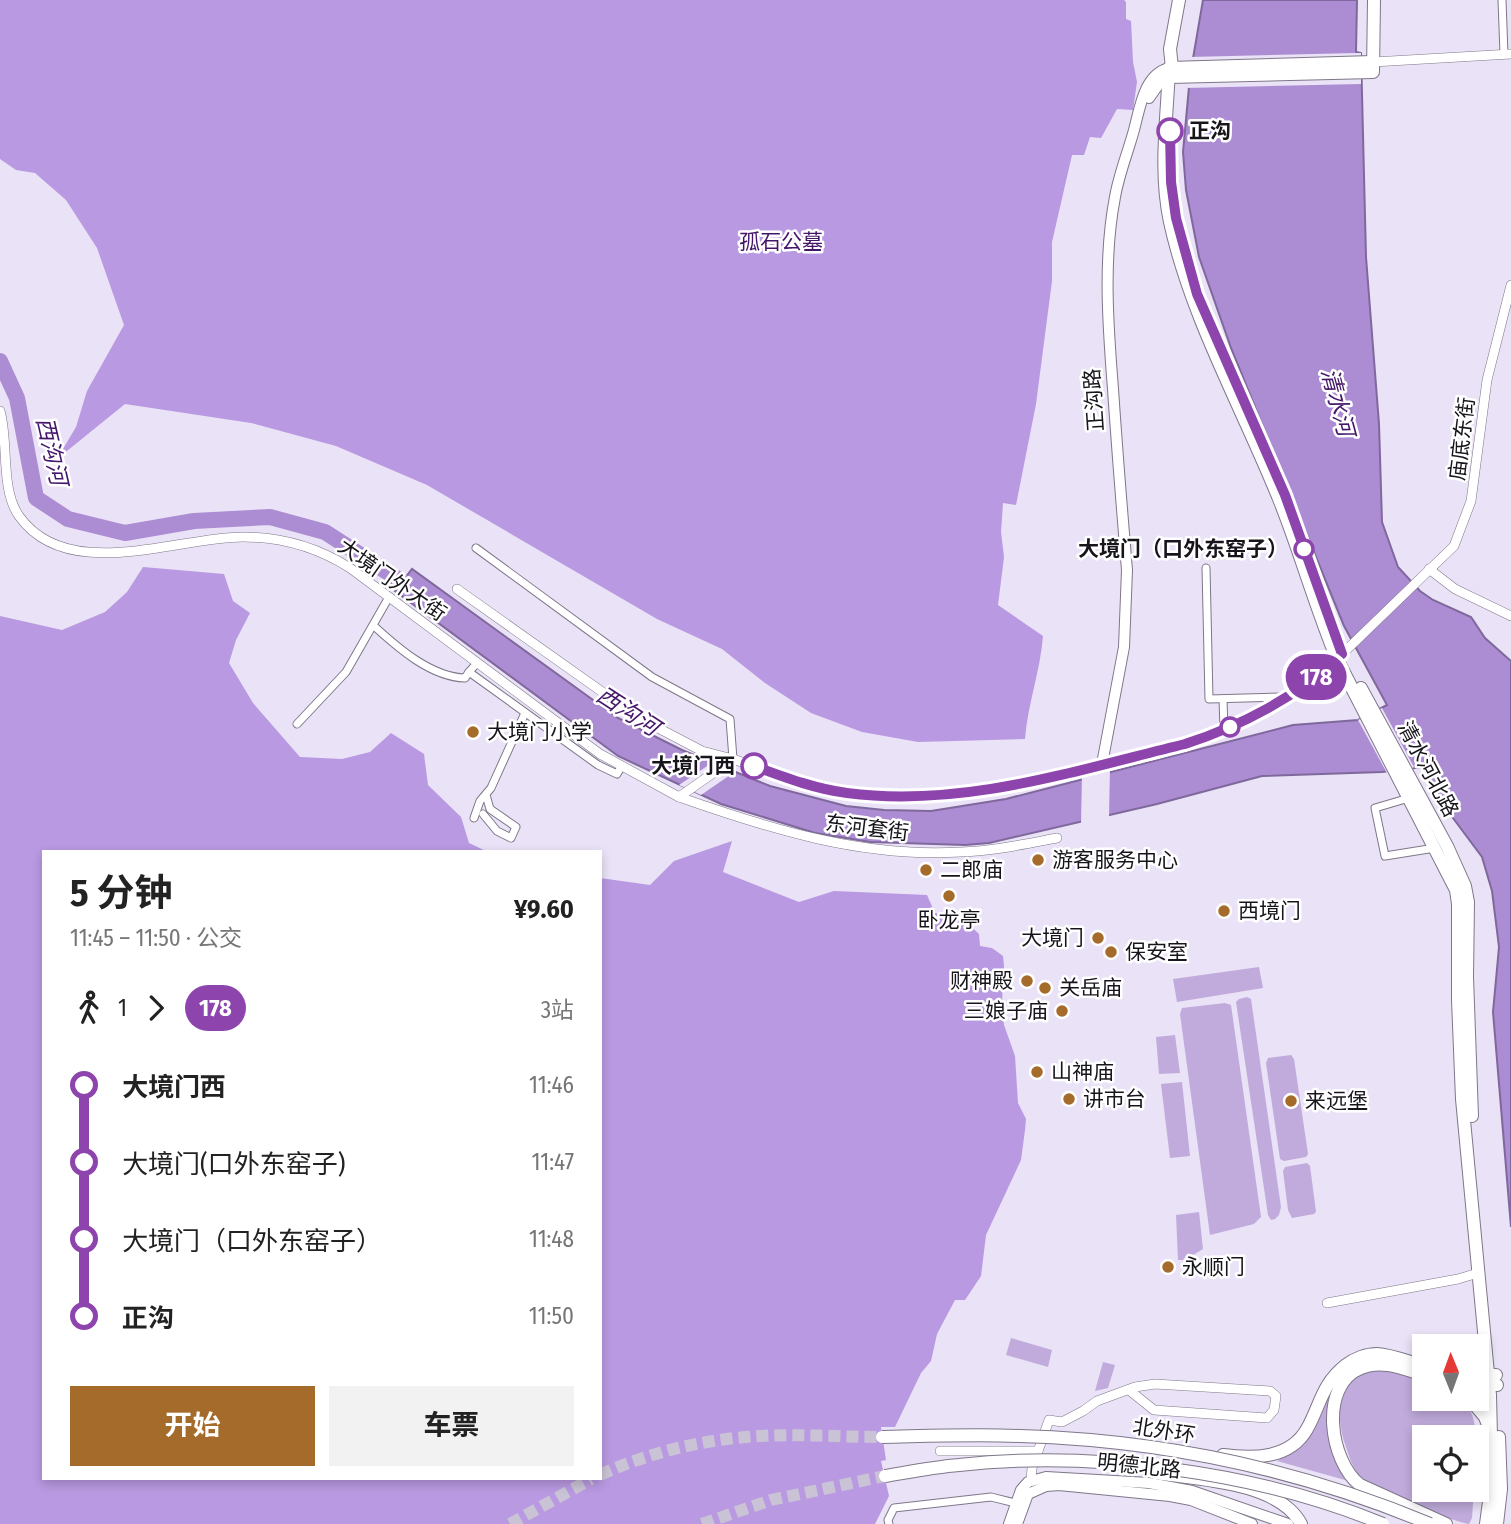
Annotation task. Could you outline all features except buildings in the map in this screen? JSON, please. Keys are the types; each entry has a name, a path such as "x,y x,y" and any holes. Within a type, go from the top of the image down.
{"main road":[{"name":"清水河北路","path":"1179,0 1170,49 1172,71 1165,117 1165,183 1170,220 1192,297 1370,714 1460,871 1468,902 1466,976 1485,1334"},
{"path":"1172,71 1368,64 1374,0"},
{"name":"正沟路","path":"1106,763 1124,647 1127,570 1109,338 1108,286 1112,221 1115,196 1143,98 1151,80 1162,70 1172,71"},
{"name":"清水河北路","path":"1402,774 1409,798 1456,890 1462,1099 1483,1334"},
{"path":"1098,1441 1163,1445 1246,1458 1274,1455 1290,1447 1306,1430 1324,1389 1336,1373 1350,1362 1364,1356 1382,1355 1412,1363"},
{"path":"1412,1372 1389,1365 1360,1368 1346,1378 1334,1398 1333,1410 1339,1449 1353,1479 1360,1485 1446,1524"},
{"name":"清水河北路","path":"1489,1392 1501,1472 1497,1524"},
{"name":"清水河北路","path":"1486,1524 1492,1479 1489,1406"},
{"path":"1479,1411 1491,1433"},
{"name":"北外环","path":"882,1437 1021,1436 1098,1441 1176,1451 1298,1477 1374,1501 1430,1524"},
{"name":"北外环","path":"885,1476 958,1465 1010,1461 1138,1466 1193,1473 1279,1490 1326,1503 1383,1524"},
{"path":"1086,1462 1248,1489 1286,1505 1301,1524"},
{"name":"明德北路","path":"1032,1485 1046,1477 1149,1483 1192,1491 1289,1524"},
{"path":"1009,1524 1032,1485"},
{"name":"明德北路","path":"1032,1485 1157,1493 1191,1500 1252,1524"},
{"path":"1017,1524 1020,1504"}],"street":[{"path":"1368,64 1379,72 1394,62 1507,54 1502,0"},
{"name":"庙底东街","path":"1106,763 1185,744 1224,730 1314,679 1454,546 1471,501 1487,380 1511,285"},
{"name":"大境门外大街","path":"0,411 12,501 24,521 55,545 105,553 224,538 276,540 312,547 334,558 389,597 600,754 679,797"},
{"path":"476,548 652,677 730,719 733,759"},
{"path":"1206,569 1209,699 1285,697"},
{"path":"1429,569 1455,589 1511,616"},
{"path":"457,589 639,718 702,751 795,780 845,793 894,797 943,796 993,789 1106,763"},
{"path":"297,724 346,672 389,597"},
{"path":"374,625 424,664 453,677 465,678 477,663"},
{"path":"469,672 598,765 617,774 621,767"},
{"path":"1223,699 1224,730"},
{"path":"474,818 525,713"},
{"path":"679,797 733,759"},
{"path":"483,814 497,831 511,838 516,827 490,809 486,795"},
{"name":"东河套街","path":"679,797 805,837 866,849 958,853 1057,838"},
{"path":"1409,798 1375,808 1385,856 1436,848"},
{"path":"1327,1303 1478,1273"},
{"path":"1032,1485 1032,1468 1049,1420 1062,1422 1097,1401 1129,1390 1155,1384 1270,1391 1276,1396 1277,1403 1267,1418 1154,1410 1129,1390"},
{"path":"940,1451 1038,1451"},
{"path":"888,1524 894,1508 991,1497 1020,1504"}],"shaded area":[{"path":"1259,967 1263,988 1177,1002 1173,979"},
{"path":"1247,997 1251,999 1281,1207 1279,1215 1271,1220 1268,1215 1236,1002"},
{"path":"1225,1003 1231,1005 1261,1217 1254,1224 1210,1235 1180,1014 1182,1008"},
{"path":"1175,1035 1180,1073 1159,1074 1156,1037"},
{"path":"1291,1055 1294,1059 1308,1154 1306,1157 1284,1161 1280,1159 1266,1063 1268,1058"},
{"path":"1182,1082 1190,1156 1170,1158 1161,1084"},
{"path":"1307,1163 1310,1166 1316,1212 1292,1218 1288,1210 1283,1171 1285,1167"},
{"path":"1199,1212 1203,1249 1185,1260 1178,1260 1176,1215"},
{"path":"1011,1338 1052,1350 1048,1367 1006,1355"},
{"path":"1103,1362 1115,1365 1108,1388 1095,1391"},
{"path":"1378,1370 1412,1377 1412,1411 1470,1411 1474,1425 1412,1425 1412,1502 1473,1502 1469,1524 1396,1497 1369,1483 1355,1470 1345,1444 1340,1407 1346,1387 1364,1373"},
{"path":"1329,1392 1329,1438 1345,1480 1277,1461 1304,1445"}],"green space":[{"name":"孤石公墓","path":"0,0 1124,0 1126,19 1131,21 1137,82 1133,110 1117,109 1101,138 1090,137 1084,155 1072,155 1052,242 1052,281 1036,404 1016,505 1003,503 1001,532 1004,557 998,605 1043,636 1025,739 918,742 862,732 811,713 765,683 722,649 657,619 427,485 336,446 251,423 125,404 57,459 76,427 87,391 124,325 97,248 66,200 35,173 16,170 0,159"},
{"path":"143,567 224,574 233,601 250,613 236,640 229,663 253,703 300,757 342,759 370,752 391,733 424,754 428,785 461,817 469,843 484,850 42,850 42,1480 602,1480 602,878 650,885 674,861 732,841 723,872 799,902 834,891 927,895 935,913 958,914 979,934 980,946 992,948 1003,956 1004,1025 1015,1056 1018,1103 1026,1119 1021,1160 986,1235 981,1276 965,1300 955,1300 937,1334 931,1361 921,1373 895,1427 881,1427 886,1460 881,1461 889,1496 875,1524 0,1524 0,616 62,630 105,612 127,592"}],"water":[{"name":"清水河","path":"1203,0 1357,0 1356,52 1361,53 1366,257 1379,424 1382,522 1398,567 1420,591 1433,600 1471,617 1485,638 1511,661 1511,1227 1493,1012 1499,947 1492,891 1482,857 1450,814 1424,767 1382,772 1262,776 1157,804 989,843 965,845 870,842 815,833 721,804 618,756 395,591 412,569 618,718 682,750 770,786 846,806 931,811 1006,799 1293,725 1358,720 1387,705 1344,626 1231,348 1199,257 1186,190 1183,152 1190,76"}],"pier":[{"path":"1361,53 1361,84 1185,88 1189,57"},
{"path":"1382,708 1414,767 1403,773 1388,775 1358,720"},
{"path":"713,762 736,771 701,795 679,785"},
{"path":"1110,768 1109,817 1081,824 1082,774"}],"waterway":[{"name":"西沟河","path":"0,361 17,398 36,498 68,519 125,533 194,521 270,517 325,532 418,592"}],"tunnel":[{"path":"602,1474 653,1455 728,1439 780,1435 882,1437"},
{"path":"702,1524 771,1500 885,1476"},
{"path":"510,1524 589,1480"}],"bus line":[{"name":"178","path":"754,766 845,793 894,797 943,796 993,789 1210,736 1297,690 1342,654 1285,495 1197,294 1176,218 1171,182 1170,131"}],"place":[{"name":"正沟","path":"1170,131"},
{"name":"大境门（口外东窑子）","path":"1304,549"},
{"name":"大境门小学","path":"473,732"},
{"name":"大境门西","path":"754,766"},
{"name":"游客服务中心","path":"1038,860"},
{"name":"二郎庙","path":"926,870"},
{"name":"卧龙亭","path":"949,896"},
{"name":"西境门","path":"1224,911"},
{"name":"大境门","path":"1098,938"},
{"name":"保安室","path":"1111,952"},
{"name":"财神殿","path":"1027,981"},
{"name":"关岳庙","path":"1045,988"},
{"name":"三娘子庙","path":"1062,1011"},
{"name":"山神庙","path":"1037,1072"},
{"name":"讲市台","path":"1069,1099"},
{"name":"来远堡","path":"1291,1101"},
{"name":"永顺门","path":"1168,1267"}]}
